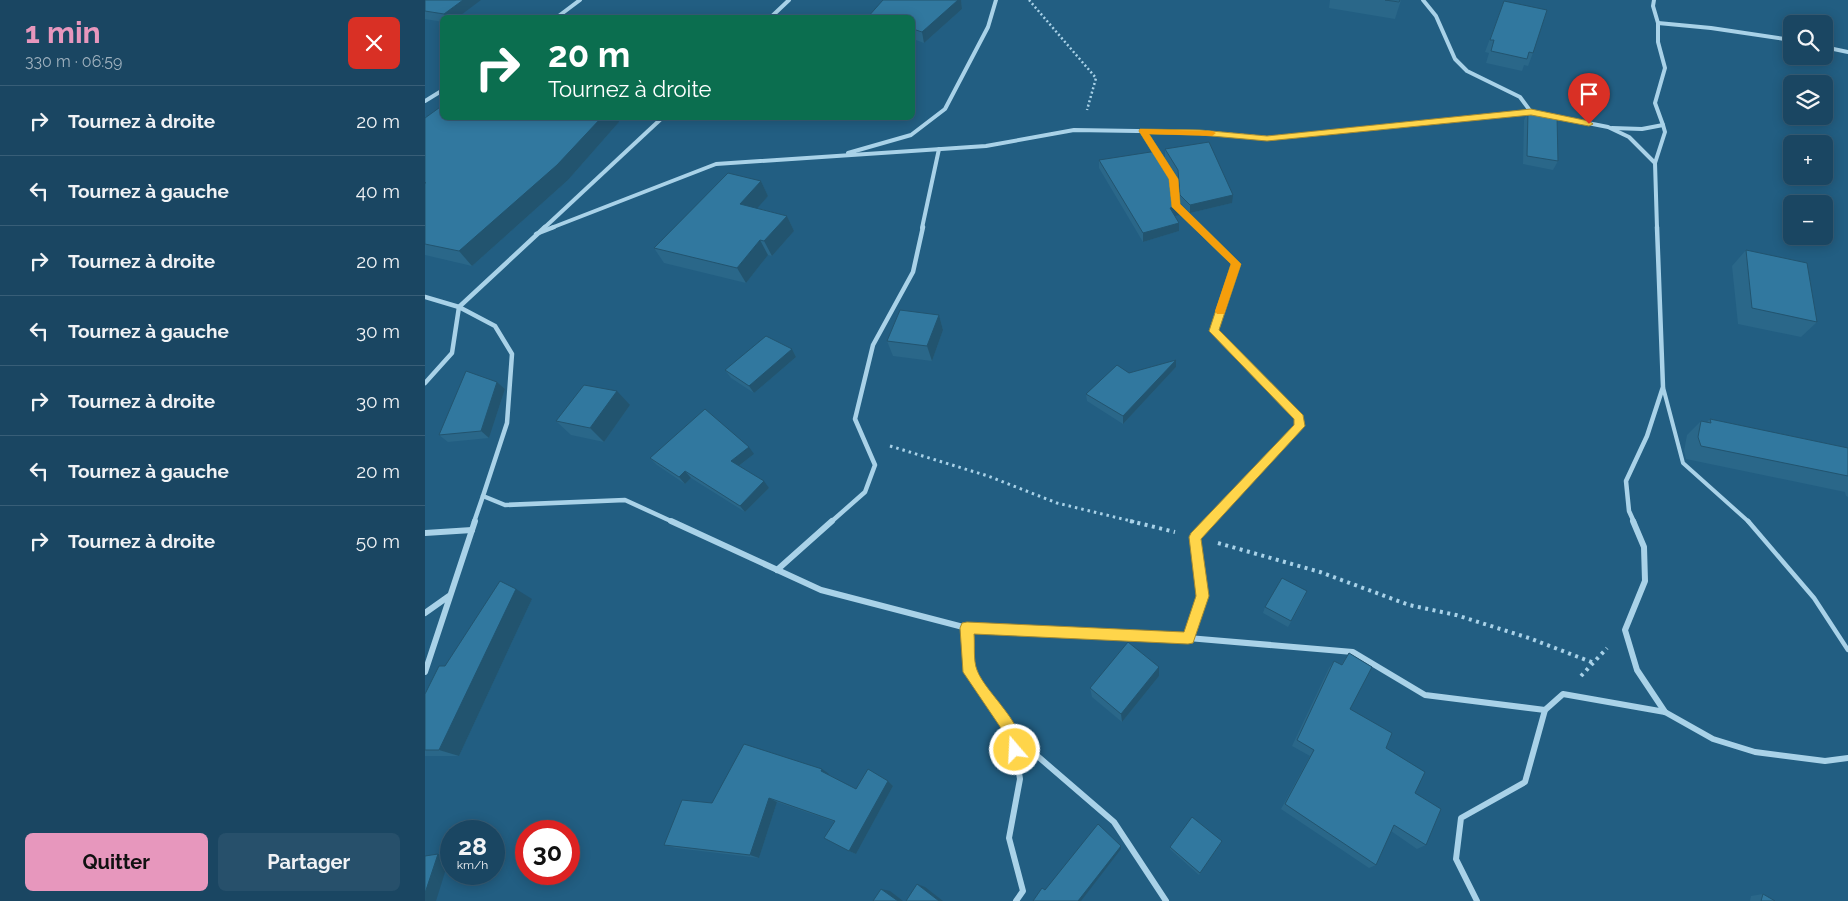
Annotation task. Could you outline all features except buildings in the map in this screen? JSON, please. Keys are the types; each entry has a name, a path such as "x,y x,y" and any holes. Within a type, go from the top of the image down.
{"street":[{"path":"560,15 580,0"},
{"path":"773,15 789,0"},
{"path":"838,156 911,135 945,109 988,27 996,0"},
{"path":"1423,0 1436,16 1455,59 1467,71 1520,97 1531,112"},
{"path":"1654,0 1653,6 1658,23 1658,42 1665,68 1655,103 1665,132 1655,163 1663,387 1647,436 1626,481 1629,511 1644,547 1645,582 1625,630 1637,670 1665,712"},
{"path":"1658,23 1711,28 1783,39"},
{"path":"1833,49 1848,52"},
{"path":"425,101 440,92"},
{"path":"536,234 716,164 986,146 1074,130 1200,132 1267,138 1531,112 1608,127 1642,128 1663,125"},
{"path":"425,383 452,353 459,307 661,120"},
{"path":"1608,127 1629,137 1655,163"},
{"path":"1143,131 1174,179 1176,205 1236,264 1214,331 1299,418 1299,426 1195,537 1203,596 1188,638"},
{"path":"777,570 865,492 875,466 855,419 873,345 913,272 939,149"},
{"path":"425,297 459,307 495,326 512,354 507,423 425,672"},
{"path":"483,496 505,505 625,500 821,590 967,628 1188,638 1353,652 1425,695 1545,710"},
{"path":"425,533 472,530"},
{"path":"425,613 450,595"},
{"path":"967,628 970,672 1013,735 1114,822 1166,901"},
{"path":"1477,901 1456,860 1461,818 1525,782 1545,710 1563,694 1665,712 1713,739 1755,752 1825,761 1848,758"},
{"path":"1013,735 1020,779 1009,838 1023,891 1016,901"}],"lane":[{"path":"1663,387 1683,463 1746,520 1814,598 1848,650"}],"path":[{"path":"1029,0 1096,78 1088,103 1087,117 1109,130"},
{"path":"863,437 988,476 1057,503 1195,537 1320,572 1409,606 1456,615 1529,638 1594,663"},
{"path":"1563,694 1625,630"}],"slow traffic":[{"path":"1212,133 1143,131 1174,179 1176,205 1236,264 1220,311"}],"route":[{"path":"1015,750 1013,735 970,672 967,628 1188,638 1203,596 1195,537 1299,426 1299,418 1214,331 1236,264 1176,205 1174,179 1143,131 1200,132 1267,138 1531,112 1589,124"}]}
